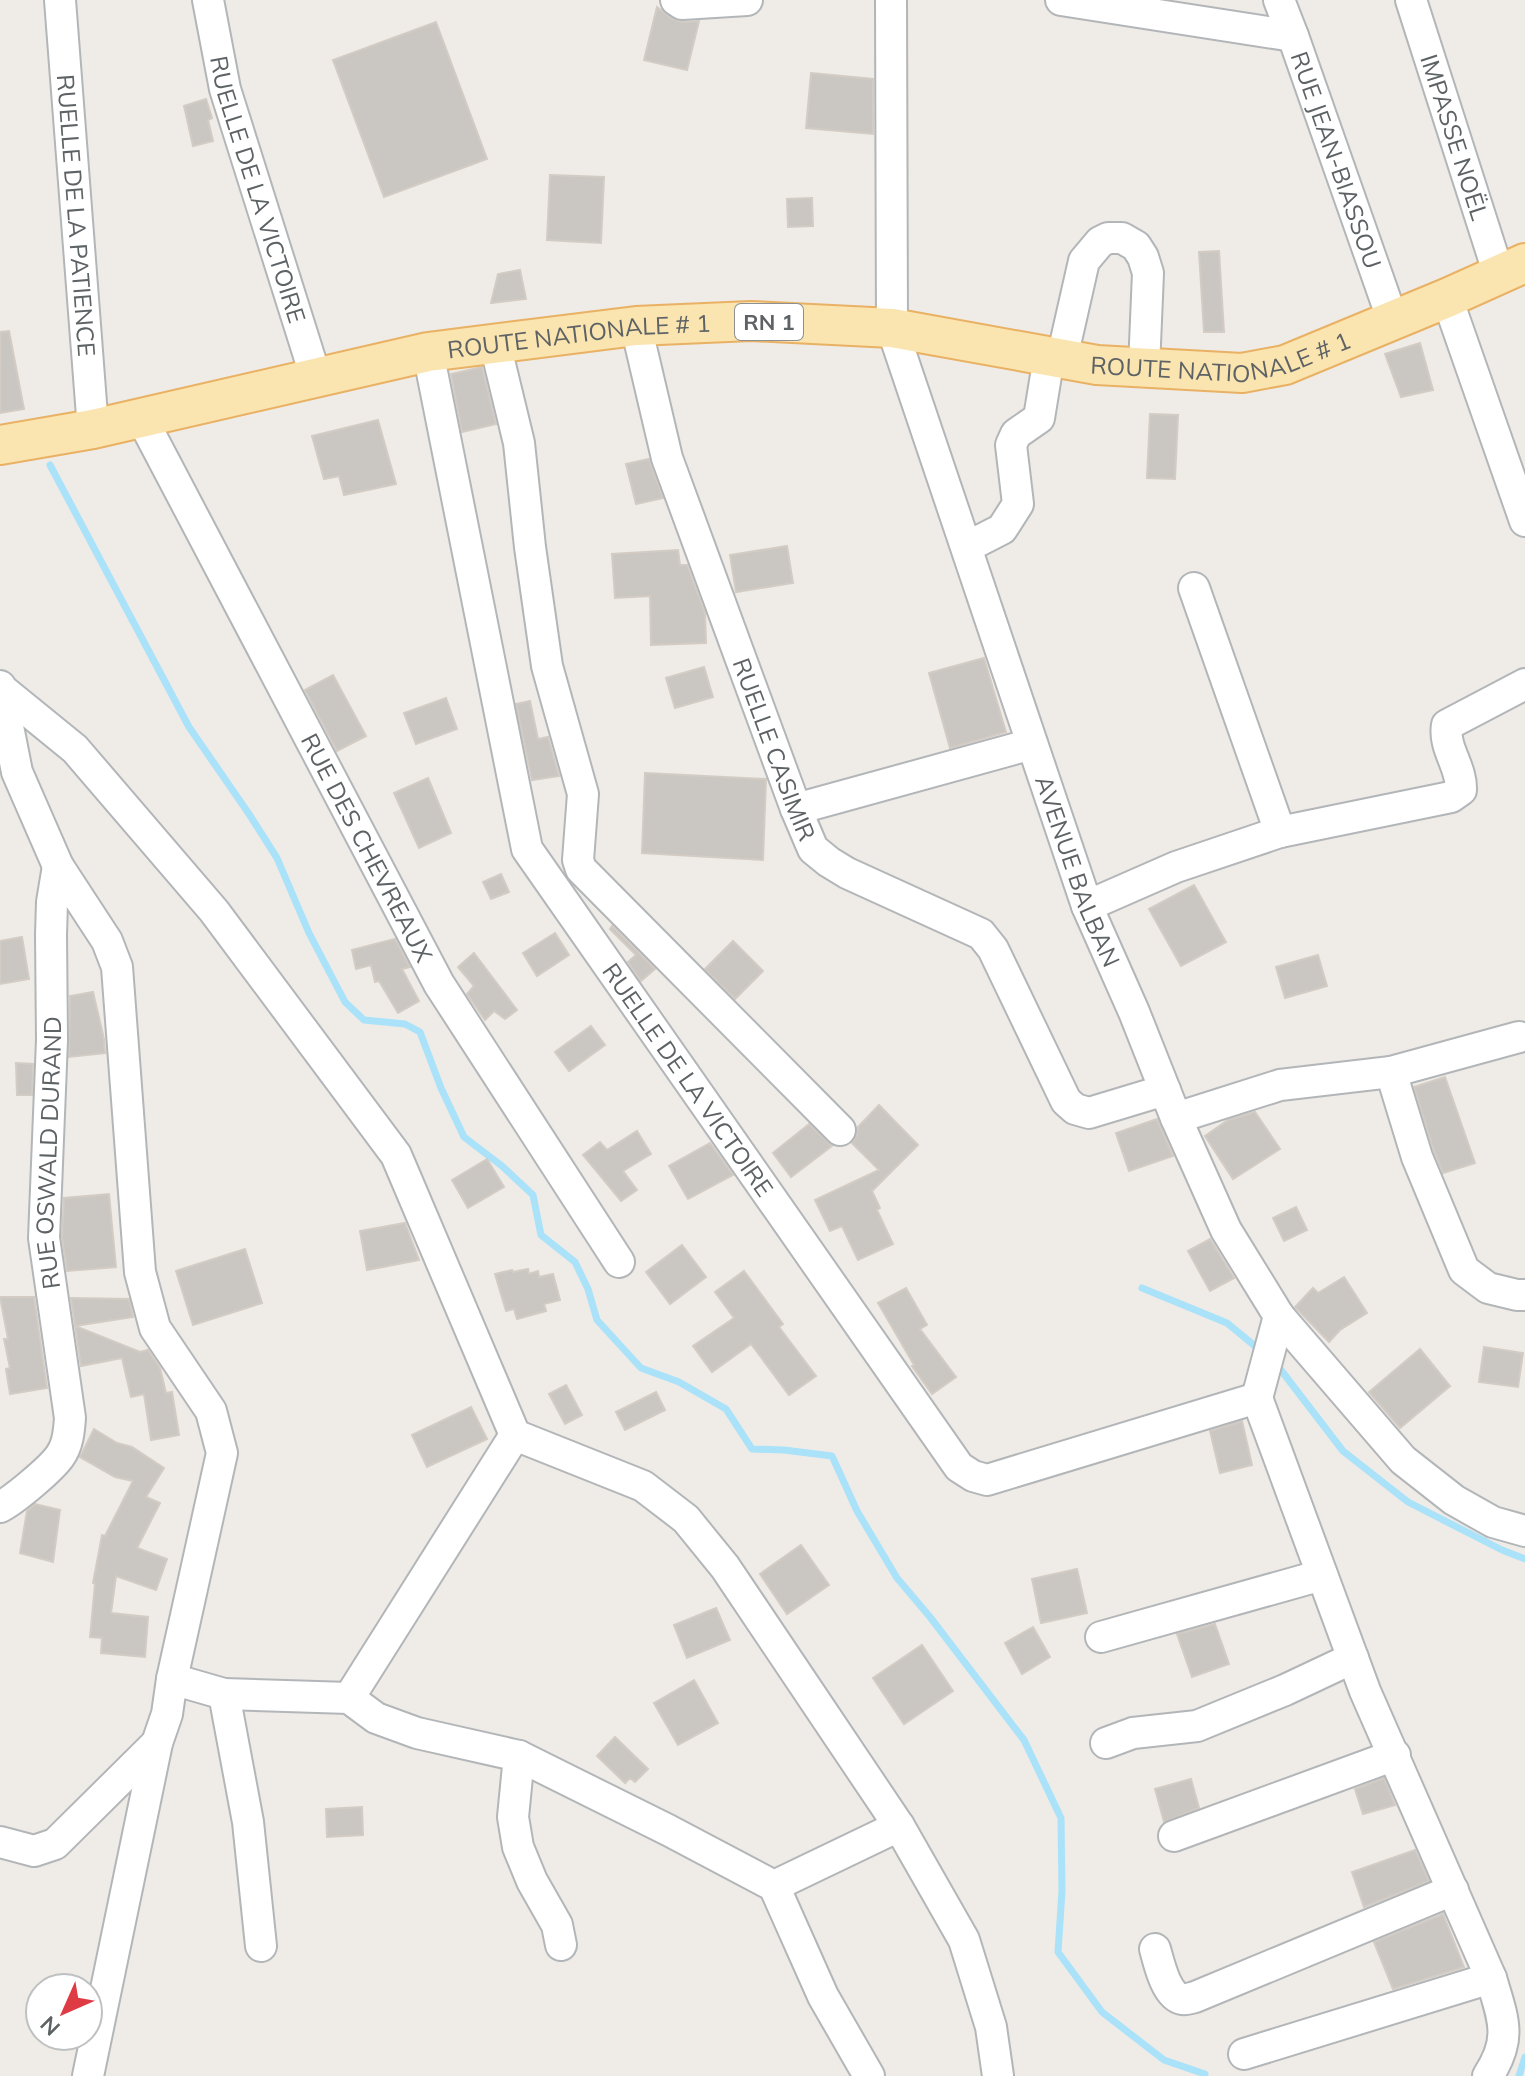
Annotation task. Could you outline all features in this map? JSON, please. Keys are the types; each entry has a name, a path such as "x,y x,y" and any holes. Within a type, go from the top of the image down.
{"main road":[{"name":"ROUTE NATIONALE # 1","path":"0,445 142,419 428,352 636,326 751,321 892,328 1097,365 1242,373 1285,365 1512,269"}],"street":[{"name":"RUELLE DE LA PATIENCE","path":"60,0 93,429"},
{"name":"RUELLE DE LA VICTOIRE","path":"208,0 225,89 316,378"},
{"path":"676,0 682,4 747,0"},
{"name":"AVENUE BALBAN","path":"891,0 892,328 1087,906 1226,1230 1279,1316 1403,1460 1454,1500 1493,1522 1525,1531"},
{"path":"1061,0 1293,36"},
{"name":"RUE JEAN-BIASSOU","path":"1279,0 1393,321"},
{"name":"IMPASSE NOËL","path":"1411,0 1512,269"},
{"path":"967,547 1002,529 1018,504 1011,445 1016,434 1039,418 1084,261 1100,242 1108,238 1122,238 1136,246 1148,273 1144,367"},
{"path":"1447,298 1525,521"},
{"name":"RUELLE CASIMIR","path":"636,326 667,458 813,849 847,873 981,934 993,949 1066,1101 1075,1109 1089,1113 1165,1090"},
{"path":"495,344 519,443 547,666 583,794 578,860 581,869 840,1130"},
{"name":"RUELLE DE LA VICTOIRE","path":"428,352 527,849 959,1467 987,1480 1257,1398"},
{"name":"RUE DES CHEVREAUX","path":"142,419 439,984 619,1262"},
{"path":"1194,588 1280,832"},
{"path":"1087,906 1176,867 1280,832 1451,797 1461,790 1461,781 1445,737 1447,725 1525,684"},
{"path":"0,687 8,775 58,866 107,941 117,967 140,1272 155,1328 211,1411 222,1453 167,1714 157,1743 88,2076"},
{"path":"0,687 75,749 214,911 396,1155 515,1435 643,1486 686,1519 725,1567 899,1826 964,1940 991,2027 998,2076"},
{"path":"796,809 1032,744"},
{"name":"RUE OSWALD DURAND","path":"0,1507 10,1502 60,1456 68,1437 70,1418 44,1238 52,1040 51,924 58,866"},
{"path":"1176,1118 1280,1085 1391,1072 1519,1037"},
{"path":"1391,1072 1417,1157 1464,1270 1488,1288 1525,1295"},
{"path":"1279,1316 1257,1398 1365,1691 1491,1978 1505,2026 1500,2055 1488,2076"},
{"path":"349,1698 515,1435"},
{"path":"1101,1637 1322,1575"},
{"path":"1106,1743 1133,1733 1197,1726 1353,1658"},
{"path":"172,1679 224,1694 349,1698 376,1718 417,1733 519,1756 774,1886 823,1996 869,2076"},
{"path":"224,1694 248,1822 261,1946"},
{"path":"0,1842 34,1851 55,1844 157,1743"},
{"path":"1174,1836 1395,1755"},
{"path":"519,1756 513,1817 518,1847 532,1881 557,1925 561,1945"},
{"path":"774,1886 899,1826"},
{"path":"1155,1949 1172,1994 1182,1999 1195,1997 1453,1890"},
{"path":"1244,2054 1491,1978"}],"building":[{"path":"657,7 673,19 699,21 687,70 644,60"},
{"path":"436,22 487,159 384,197 333,60"},
{"path":"811,73 873,79 873,134 806,128"},
{"path":"206,99 212,118 208,120 213,141 193,146 184,106"},
{"path":"550,175 604,177 601,243 547,240"},
{"path":"812,198 813,226 788,227 787,199"},
{"path":"1219,251 1224,332 1204,332 1199,252"},
{"path":"520,270 526,299 491,303 498,274"},
{"path":"9,331 24,409 0,413 0,332"},
{"path":"1420,343 1433,390 1401,397 1385,354"},
{"path":"482,367 496,424 462,432 451,374"},
{"path":"1150,414 1178,415 1175,479 1147,478"},
{"path":"378,420 396,484 344,495 339,476 324,479 312,436"},
{"path":"649,459 663,498 636,504 626,464"},
{"path":"787,546 793,583 736,592 730,555"},
{"path":"678,550 680,565 687,565 705,613 706,643 651,645 650,596 615,598 612,554"},
{"path":"984,658 1006,732 950,748 929,673"},
{"path":"704,667 713,697 675,708 666,678"},
{"path":"333,675 366,736 337,751 305,690"},
{"path":"446,698 457,729 416,744 404,713"},
{"path":"530,701 538,739 548,737 559,776 532,780 516,704"},
{"path":"645,773 766,779 763,860 642,853"},
{"path":"428,778 451,833 419,848 394,793"},
{"path":"501,874 509,892 491,899 483,882"},
{"path":"1194,885 1226,942 1181,966 1149,909"},
{"path":"612,926 655,969 641,981 628,962 636,955 610,929"},
{"path":"555,933 569,955 537,976 523,953"},
{"path":"22,937 29,979 0,984 0,941"},
{"path":"395,939 410,967 402,969 419,1001 398,1013 379,981 375,982 371,965 356,969 352,950"},
{"path":"733,941 763,971 735,999 705,969"},
{"path":"474,953 517,1010 505,1019 494,1011 485,1020 467,994 474,986 458,967"},
{"path":"1318,955 1327,986 1285,998 1276,967"},
{"path":"93,992 105,1053 69,1057 70,996"},
{"path":"591,1026 605,1045 569,1071 555,1052"},
{"path":"16,1063 33,1064 32,1095 17,1095"},
{"path":"1445,1077 1475,1163 1443,1173 1414,1087"},
{"path":"879,1105 918,1145 872,1191 893,1244 858,1260 842,1226 830,1231 815,1200 879,1170 852,1143 858,1127"},
{"path":"1255,1112 1280,1149 1233,1179 1205,1136 1228,1120"},
{"path":"1157,1119 1173,1156 1129,1171 1116,1133"},
{"path":"809,1124 832,1146 791,1177 773,1153"},
{"path":"637,1131 651,1154 623,1171 637,1190 621,1201 583,1155 600,1142 607,1150"},
{"path":"710,1143 733,1175 688,1199 669,1166"},
{"path":"487,1159 504,1187 468,1208 452,1180"},
{"path":"109,1194 116,1267 67,1271 62,1237 64,1198"},
{"path":"1296,1207 1307,1230 1284,1241 1273,1218"},
{"path":"405,1223 419,1260 367,1270 360,1231"},
{"path":"1210,1239 1234,1278 1210,1291 1188,1251"},
{"path":"682,1245 706,1277 670,1304 646,1272"},
{"path":"245,1249 262,1303 193,1325 176,1271"},
{"path":"528,1269 529,1274 538,1271 539,1277 553,1274 560,1300 544,1304 546,1311 517,1319 514,1309 506,1311 495,1274"},
{"path":"744,1271 783,1324 779,1327 816,1376 789,1395 751,1344 712,1372 693,1346 734,1318 715,1292"},
{"path":"1344,1277 1367,1313 1340,1330 1329,1342 1295,1307 1313,1288 1318,1293"},
{"path":"906,1288 927,1325 920,1329 956,1377 932,1394 912,1366 878,1303"},
{"path":"0,1297 34,1297 47,1388 10,1394 6,1369 10,1368 4,1339 8,1339"},
{"path":"71,1298 129,1299 133,1317 75,1326"},
{"path":"75,1326 140,1352 148,1350 160,1368 166,1393 172,1392 179,1435 151,1440 144,1394 131,1397 122,1358 81,1366"},
{"path":"1484,1347 1523,1353 1518,1387 1479,1382"},
{"path":"1420,1349 1450,1386 1400,1428 1369,1392"},
{"path":"566,1385 582,1415 565,1424 549,1394"},
{"path":"656,1392 665,1410 625,1430 616,1412"},
{"path":"471,1407 487,1439 427,1467 412,1435"},
{"path":"1242,1421 1252,1465 1220,1473 1210,1431"},
{"path":"94,1429 117,1443 132,1447 164,1468 146,1497 160,1503 137,1548 167,1559 156,1590 116,1576 111,1613 148,1617 145,1657 101,1653 102,1638 90,1637 93,1583 102,1535 105,1536 133,1481 115,1477 80,1457"},
{"path":"35,1504 60,1510 53,1562 20,1553 27,1511"},
{"path":"801,1545 829,1585 787,1614 760,1574"},
{"path":"1077,1569 1087,1613 1041,1623 1032,1579"},
{"path":"716,1608 730,1640 687,1658 674,1625"},
{"path":"1215,1624 1229,1664 1192,1677 1177,1634"},
{"path":"1033,1627 1050,1657 1022,1674 1005,1643"},
{"path":"922,1645 953,1691 904,1724 873,1678"},
{"path":"694,1680 718,1723 678,1745 654,1703"},
{"path":"615,1737 648,1769 635,1782 630,1778 625,1783 597,1756"},
{"path":"1384,1778 1395,1805 1363,1814 1355,1789"},
{"path":"1191,1779 1199,1808 1164,1822 1155,1789"},
{"path":"362,1807 363,1835 327,1837 326,1809"},
{"path":"1415,1850 1429,1881 1364,1907 1352,1872"},
{"path":"1443,1914 1464,1967 1393,1989 1374,1942"}],"waterway":[{"path":"50,465 189,727 277,858 309,933 345,1002 364,1020 405,1024 420,1032 464,1137 533,1195 541,1235 575,1262 588,1289 597,1320 641,1368 679,1382 726,1409 752,1449 832,1456 857,1511 897,1578 1024,1740 1061,1818 1062,1891 1058,1952 1102,2012 1164,2060 1205,2074"},
{"path":"1142,1288 1227,1323 1261,1351"},
{"path":"1274,1361 1343,1451 1408,1502 1525,1559"},
{"path":"1519,2076 1525,2057"}]}
